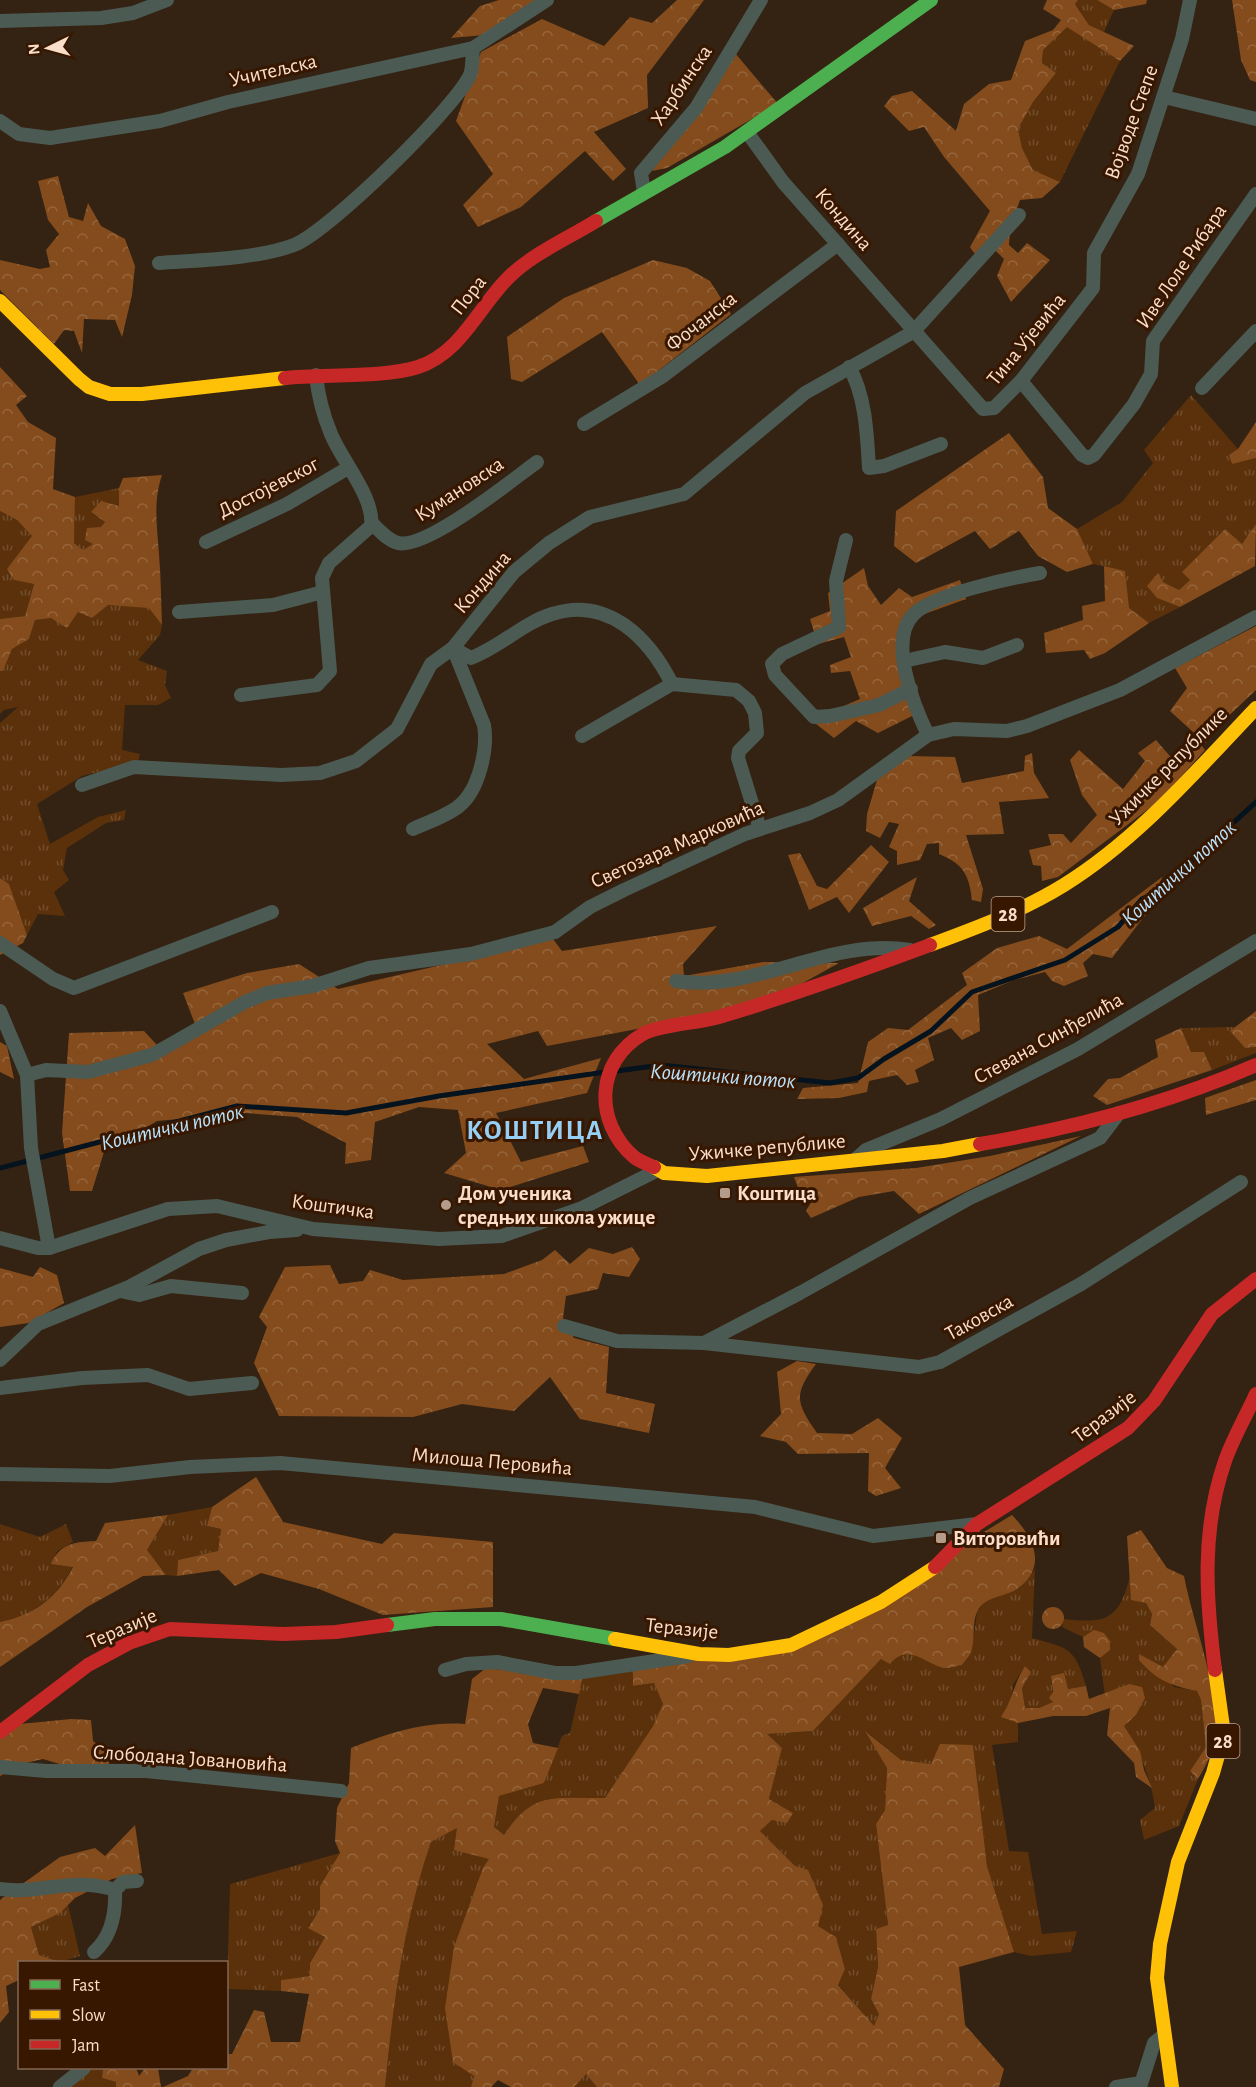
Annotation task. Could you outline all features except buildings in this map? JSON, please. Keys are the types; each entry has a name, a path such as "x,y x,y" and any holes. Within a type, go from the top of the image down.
{"street":[{"path":"0,21 101,18 133,13 167,0"},
{"name":"Учитељска","path":"0,121 20,134 39,137 97,132 160,122 228,102 473,48 547,0"},
{"name":"Харбинска","path":"644,192 641,173 696,108 761,0"},
{"name":"Пора","path":"0,301 89,387 110,394 173,392 316,375 393,372 428,362 458,342 508,278 523,266 552,246 747,132 931,0"},
{"name":"Војводе Степе","path":"1093,288 1094,253 1138,174 1182,39 1190,0"},
{"path":"159,262 231,258 295,245 340,214 453,102 471,74 473,48"},
{"path":"1164,97 1256,119"},
{"name":"Кондина","path":"747,132 783,182 913,332"},
{"name":"Иве Лоле Рибара","path":"1021,381 1082,454 1088,458 1094,454 1134,404 1151,374 1153,341 1256,194"},
{"name":"Кондина","path":"82,785 134,767 281,775 320,773 356,761 397,729 432,664 453,648 514,572 549,543 590,517 684,494 805,393 913,332 1018,215"},
{"name":"Фочанска","path":"585,424 663,376 838,244"},
{"name":"Тина Ујевића","path":"913,332 983,409 994,408 1002,403 1021,381 1093,288"},
{"path":"1202,388 1256,331"},
{"path":"849,367 856,380 867,436 869,468 884,466 940,444"},
{"path":"241,695 316,685 330,670 322,578 329,563 367,532 372,523 369,505 348,468 326,420 316,375"},
{"name":"Кумановска","path":"372,523 386,537 398,543 412,543 454,521 537,462"},
{"name":"Достојевског","path":"206,542 288,504 348,468"},
{"path":"846,540 836,581 839,627 782,654 772,664 775,675 814,717 830,716 879,705 911,689"},
{"path":"928,735 911,689 904,661 902,635 913,614 928,604 999,582 1040,573"},
{"path":"179,612 273,605 323,592"},
{"path":"453,648 471,658 487,652 552,614 592,610 609,614 638,636 665,669 672,684"},
{"name":"Светозара Марковића","path":"27,1075 46,1070 88,1072 152,1055 245,1002 267,993 313,986 369,968 471,954 545,935 571,922 590,907 607,898 760,829 810,813 838,800 891,759 928,735 954,729 1007,731 1027,726 1120,690 1256,617"},
{"path":"904,661 945,652 983,658 1017,645"},
{"path":"413,829 459,807 476,781 483,754 486,735 484,725 453,648"},
{"path":"582,736 672,684 736,690 749,701 755,713 757,733 739,751 738,758 760,829"},
{"name":"Ужичке републике","path":"1256,708 1166,803 1093,865 1032,903 918,951 757,1007 702,1022 646,1032 629,1043 616,1058 604,1088 605,1109 619,1138 634,1157 656,1171 707,1176 944,1151 1072,1127 1231,1076 1256,1065"},
{"path":"0,943 53,979 74,988 272,912"},
{"name":"Стевана Синђелића","path":"857,1160 866,1150 941,1119 1078,1050 1256,941"},
{"path":"676,981 735,978 853,950 890,946 918,951"},
{"path":"0,1011 27,1075 31,1148 49,1248"},
{"name":"Таковска","path":"704,1343 800,1293 970,1198 1100,1138 1119,1113"},
{"name":"Коштичка","path":"0,1238 38,1248 49,1248 168,1209 218,1206 313,1228 439,1239 502,1236 582,1209 656,1171"},
{"name":"Таковска","path":"564,1326 617,1341 704,1343 919,1367 940,1362 1081,1284 1241,1182"},
{"path":"0,1360 38,1324 118,1291 199,1249 226,1240 269,1232 313,1228"},
{"name":"Теразије","path":"0,1732 88,1665 129,1643 170,1629 283,1634 336,1632 435,1619 471,1617 501,1619 699,1654 729,1655 791,1645 836,1625 930,1571 977,1524 1080,1461 1128,1428 1150,1409 1214,1312 1256,1279"},
{"path":"118,1291 139,1295 171,1286 242,1293"},
{"path":"0,1388 82,1378 148,1376 189,1389 252,1383"},
{"name":"28","path":"1172,2087 1156,1978 1160,1944 1178,1862 1213,1773 1224,1734 1207,1608 1208,1525 1225,1460 1252,1409 1256,1395"},
{"name":"Милоша Перовића","path":"0,1474 110,1476 190,1467 280,1463 755,1507 873,1536 977,1524"},
{"path":"445,1670 466,1664 497,1662 555,1673 576,1673 699,1654"},
{"name":"Слободана Јовановића","path":"0,1767 46,1771 146,1771 340,1791"},
{"path":"94,1952 104,1943 112,1924 115,1890 123,1882 137,1881"},
{"path":"0,1889 71,1884 104,1886 115,1890"},
{"path":"1116,2087 1141,2085 1154,2043 1164,2035"},
{"path":"60,2087 82,2069"}],"green space":[{"path":"499,0 539,0 485,35 451,38 480,6"},
{"path":"677,0 704,0 647,75 648,108 594,132 626,169 613,181 585,151 521,207 478,227 463,205 493,174 456,121 481,52 542,19 604,46 630,17 652,23"},
{"path":"1047,0 1078,0 1075,4 1089,25 1134,46 1120,61 1067,27 1043,50 1042,63 1056,73 1033,102 1018,129 1022,148 1033,170 1060,182 1042,198 1020,200 1010,229 1009,245 1018,253 1027,243 1050,260 1011,302 997,276 1004,259 995,250 975,254 970,247 990,211 944,157 924,127 909,131 884,106 892,96 912,91 956,131 964,104 989,84 1011,80 1025,41 1053,30 1061,20 1043,9"},
{"path":"1078,0 1097,0 1114,10 1104,32 1089,25 1075,3"},
{"path":"1097,0 1147,0 1146,4 1114,10"},
{"path":"1232,0 1256,0 1256,82 1250,80 1241,60"},
{"path":"1067,26 1120,61 1060,182 1033,170 1022,148 1018,129 1033,102 1056,73 1042,63 1043,50"},
{"path":"735,53 778,104 667,168 652,171"},
{"path":"58,176 69,217 83,221 88,203 101,226 125,239 135,266 132,295 122,337 115,320 84,319 82,353 74,331 64,330 54,344 0,290 0,260 40,269 50,267 46,250 59,234 48,220 38,181"},
{"path":"653,260 687,268 710,281 731,314 640,385 602,332 522,382 511,379 507,337 564,298"},
{"path":"0,367 27,396 16,405 28,422 56,438 53,489 75,497 74,543 83,550 93,544 85,540 87,528 101,527 105,522 91,512 101,501 119,506 119,488 123,478 162,475 157,495 156,514 162,625 149,608 108,605 92,618 78,612 67,628 51,618 35,620 29,639 12,649 3,671 0,671 0,619 25,616 34,584 14,580 7,569 32,536 17,520 0,511"},
{"path":"1191,395 1238,449 1231,464 1256,458 1256,524 1242,545 1225,529 1183,572 1190,580 1179,590 1163,582 1158,574 1148,586 1157,598 1180,607 1149,623 1128,609 1125,571 1093,564 1077,529 1122,502 1153,463 1144,450"},
{"path":"1256,422 1256,458 1232,464 1229,455 1238,449"},
{"path":"1009,433 1043,477 1048,508 1077,529 1093,564 1067,572 1038,556 1019,531 990,549 975,531 916,563 894,546 896,511"},
{"path":"119,488 119,506 92,513 105,522 94,544 83,550 74,543 75,497"},
{"path":"0,511 17,520 32,536 14,580 34,583 25,616 0,619"},
{"path":"1256,524 1255,566 1180,607 1157,598 1147,586 1158,573 1163,582 1179,590 1190,580 1182,572 1225,529 1242,544"},
{"path":"1104,566 1125,571 1129,608 1149,623 1105,653 1090,659 1084,650 1046,653 1044,633 1083,620 1082,606 1105,601"},
{"path":"864,568 868,586 881,605 899,588 912,597 960,580 966,599 919,616 898,648 914,715 878,733 856,721 834,738 811,720 860,699 850,671 831,673 830,665 851,657 844,637 818,644 810,619 830,611 828,593"},
{"path":"107,605 149,607 162,625 160,635 138,660 167,671 165,685 171,698 158,705 125,705 122,750 140,754 138,762 82,776 37,804 50,844 98,817 126,810 124,820 106,823 67,848 63,870 69,880 54,892 65,916 38,914 27,935 9,884 0,878 0,723 18,707 4,710 0,714 0,671 3,671 12,649 29,639 35,620 78,612 92,618"},
{"path":"1256,626 1256,690 1220,724 1205,743 1170,711 1187,688 1175,668"},
{"path":"1156,740 1175,762 1198,741 1205,750 1159,801 1058,877 1042,881 1041,866 1033,865 1029,850 1051,845 1048,834 1063,834 1071,843 1097,815 1082,795 1070,760 1079,750 1123,789 1145,761 1138,753"},
{"path":"1032,753 1034,773 1049,798 999,802 1004,834 966,835 983,889 981,902 972,900 967,877 959,866 939,854 939,843 927,844 920,860 897,865 897,851 889,847 899,824 889,822 880,838 866,831 867,814 877,780 907,756 955,757 962,783 1024,771 1025,756"},
{"path":"871,845 889,862 849,913 837,897 809,910 788,855 800,853 817,886 827,889"},
{"path":"917,877 909,901 936,925 929,929 911,916 872,926 863,908"},
{"path":"1162,877 1157,900 1112,958 1093,954 1083,963 1088,976 1064,986 1052,981 1045,972 1014,980 978,995 980,1031 962,1040 951,1028 928,1038 934,1060 915,1070 919,1082 907,1085 897,1075 869,1081 867,1092 839,1098 797,1099 803,1088 858,1083 868,1042 888,1028 908,1030 967,985 962,973 997,948 1039,936 1067,949"},
{"path":"0,878 9,884 27,935 23,943 0,955"},
{"path":"717,926 683,964 684,976 763,962 839,963 792,989 690,1019 547,1046 538,1031 487,1044 524,1079 601,1058 587,1093 496,1113 521,1162 583,1146 589,1162 501,1190 444,1173 466,1153 458,1110 419,1107 375,1122 371,1160 345,1164 346,1143 297,1117 246,1113 157,1121 104,1152 92,1191 70,1191 62,1133 69,1033 144,1031 157,1045 195,1024 183,993 247,973 299,964 338,989 553,939 562,951"},
{"path":"1256,1011 1256,1047 1245,1048 1230,1031"},
{"path":"1235,1027 1230,1031 1245,1048 1256,1047 1256,1053 1212,1070 1204,1052 1191,1052 1181,1028"},
{"path":"1181,1028 1191,1052 1204,1052 1212,1070 1107,1105 1093,1096 1108,1079 1120,1078 1158,1057 1155,1040"},
{"path":"0,1042 7,1046 14,1079 0,1072"},
{"path":"1256,1080 1256,1100 1206,1115 1205,1098"},
{"path":"1081,1136 919,1214 894,1191 859,1197 811,1218 806,1211 816,1194 800,1193 794,1177 916,1168 990,1156"},
{"path":"632,1247 640,1259 629,1277 603,1273 598,1289 566,1296 563,1318 574,1338 609,1347 606,1393 655,1404 649,1433 580,1419 550,1377 514,1411 462,1404 413,1417 279,1416 254,1363 267,1327 259,1317 285,1267 330,1265 339,1284 363,1281 370,1270 403,1280 504,1274 542,1260 555,1250 570,1264 589,1248 613,1254"},
{"path":"40,1267 57,1275 64,1303 29,1323 0,1327 0,1268 33,1277"},
{"path":"797,1361 816,1364 804,1384 800,1399 805,1414 817,1433 852,1434 878,1418 902,1438 885,1468 901,1488 876,1496 868,1491 869,1453 798,1454 786,1442 760,1436 781,1414 777,1372"},
{"path":"256,1477 283,1522 382,1544 394,1533 493,1542 493,1607 383,1615 319,1589 261,1573 235,1586 219,1570 177,1576 178,1560 218,1551 221,1529 207,1526 212,1507"},
{"path":"212,1507 207,1526 221,1529 218,1551 178,1560 177,1576 166,1575 147,1550 168,1515"},
{"path":"168,1515 147,1550 166,1575 143,1576 87,1607 0,1667 0,1622 34,1610 59,1588 73,1567 51,1564 59,1552 75,1543 96,1541 105,1523"},
{"path":"1012,1515 1031,1541 1035,1560 1029,1578 1015,1590 991,1599 981,1606 975,1616 973,1645 962,1665 943,1668 909,1654 896,1658 890,1664 881,1659 813,1731 767,1734 782,1748 769,1799 793,1813 787,1823 772,1820 760,1831 795,1866 808,1870 823,1905 818,1926 836,1937 845,1969 838,1985 874,2026 879,2014 871,1999 878,1967 876,1929 888,1925 876,1824 885,1810 887,1768 865,1731 901,1760 931,1764 940,1744 973,1745 987,1866 1014,1952 959,1967 965,2025 1004,2069 999,2087 597,2087 586,2074 574,2087 511,2087 498,2080 491,2087 471,2087 474,2076 453,2062 445,2008 454,1947 483,1868 489,1859 454,1850 457,1828 431,1842 422,1872 401,1963 385,2087 163,2087 188,2076 192,2069 228,2069 228,2054 232,2054 254,2010 264,2012 271,2042 300,2042 309,1994 281,1991 281,1980 310,1976 310,1963 325,1937 308,1928 320,1909 320,1886 340,1853 335,1841 337,1808 349,1783 351,1748 421,1726 465,1724 472,1679 486,1668 582,1679 579,1694 543,1688 528,1724 533,1743 558,1748 544,1783 499,1796 494,1827 504,1835 525,1810 536,1803 559,1798 605,1798 653,1726 663,1704 654,1683 633,1686 633,1671 700,1656 803,1642"},
{"path":"0,1524 40,1537 66,1524 73,1542 57,1551 52,1564 73,1566 52,1596 43,1603 24,1614 0,1622"},
{"path":"1141,1530 1167,1568 1184,1576 1208,1670 1215,1708 1216,1734 1211,1754 1198,1779 1190,1771 1206,1747 1201,1700 1197,1691 1165,1681 1152,1673 1139,1660 1139,1654 1163,1667 1177,1649 1150,1625 1152,1614 1146,1603 1131,1600 1127,1536"},
{"path":"1035,1569 1032,1638 1054,1644 1069,1652 1078,1664 1086,1686 1068,1689 1051,1676 1053,1702 1039,1708 1025,1708 1022,1688 1031,1672 1025,1666 1013,1685 1011,1702 1002,1717 1018,1723 1018,1742 992,1745 1009,1851 1028,1852 1042,1934 1077,1931 1071,1952 1031,1956 1014,1952 987,1866 973,1745 940,1745 931,1764 901,1760 867,1732 887,1768 885,1810 876,1824 888,1926 876,1929 878,1967 871,1999 879,2014 874,2027 838,1984 845,1969 836,1937 818,1926 795,1866 760,1831 772,1820 793,1813 769,1799 782,1748 766,1734 813,1731 881,1659 908,1652 945,1669 972,1650 977,1612 986,1600 1020,1588"},
{"path":"1130,1576 1131,1599 1146,1603 1152,1614 1150,1625 1177,1649 1163,1668 1139,1654 1174,1687 1197,1691 1201,1700 1206,1747 1190,1771 1198,1779 1179,1826 1144,1840 1140,1820 1155,1808 1144,1765 1124,1726 1136,1715 1129,1684 1105,1696 1100,1658 1110,1650 1110,1641 1104,1633 1094,1631 1083,1637 1062,1627 1064,1619 1091,1620 1109,1616 1121,1602"},
{"path":"1049,1607 1057,1607 1064,1614 1064,1622 1057,1629 1049,1629 1042,1622 1042,1614"},
{"path":"1094,1630 1104,1633 1110,1641 1110,1650 1100,1658 1084,1647 1083,1637"},
{"path":"1025,1666 1031,1672 1022,1688 1025,1708 1039,1708 1053,1702 1049,1698 1053,1692 1051,1676 1064,1673 1068,1689 1086,1686 1089,1699 1129,1684 1142,1687 1145,1698 1136,1715 1124,1726 1140,1751 1144,1770 1152,1788 1136,1777 1134,1763 1107,1735 1110,1708 1086,1716 1053,1716 1018,1723 1001,1717"},
{"path":"633,1671 634,1686 654,1683 663,1704 653,1726 605,1798 547,1800 536,1803 525,1810 504,1835 494,1827 499,1796 544,1783 562,1736 570,1733 582,1679"},
{"path":"71,1719 91,1720 93,1741 110,1754 109,1764 66,1766 43,1759 25,1763 0,1776 0,1737 20,1724"},
{"path":"135,1825 142,1873 112,1879 75,1898 60,1913 31,1927 39,1955 57,1961 18,1961 18,1980 6,1986 9,2012 0,2023 0,1900 60,1857 95,1848 105,1856"},
{"path":"458,1827 489,1859 474,2076 471,2087 385,2087 401,1963 422,1872 431,1842"},
{"path":"340,1853 320,1886 320,1909 308,1927 325,1937 310,1962 310,1976 281,1980 281,1991 228,1989 230,1884"},
{"path":"68,1905 80,1956 63,1961 39,1955 31,1927 59,1913"},
{"path":"78,2069 103,2069 102,2078 116,2082 116,2087 54,2087"},
{"path":"103,2069 136,2069 139,2076 144,2069 158,2069 161,2087 116,2087 116,2082 102,2078"},
{"path":"586,2073 597,2087 574,2087"}],"waterway":[{"name":"Коштички поток","path":"617,1071 661,1065 830,1083 858,1078 884,1059 931,1031 972,992 1065,960 1118,927 1142,899 1157,892 1256,802"},
{"name":"Коштички поток","path":"0,1168 237,1106 346,1113 439,1096 605,1072"}],"traffic: fast":[{"path":"596,221 725,147 931,0"},
{"path":"387,1625 435,1619 501,1619 615,1639"}],"traffic: slow":[{"path":"0,301 79,379 89,387 110,394 142,394 285,378"},
{"path":"930,945 1032,903 1091,867 1117,847 1165,803 1256,708"},
{"path":"654,1167 664,1173 707,1176 943,1151 980,1144"},
{"path":"615,1639 699,1654 729,1655 791,1645 881,1602 935,1567"},
{"path":"1172,2087 1157,1978 1160,1944 1178,1862 1213,1773 1224,1734 1215,1670"}],"traffic: jam":[{"path":"285,378 388,373 418,367 433,360 457,341 497,290 517,269 596,221"},
{"path":"654,1167 634,1157 621,1142 606,1109 609,1075 616,1060 627,1046 650,1031 711,1019 746,1009 930,945"},
{"path":"980,1144 1121,1113 1223,1079 1256,1065"},
{"path":"935,1567 977,1524 1128,1428 1154,1401 1212,1314 1256,1279"},
{"path":"1215,1670 1208,1591 1212,1513 1225,1461 1256,1394"},
{"path":"0,1732 88,1665 129,1643 170,1629 283,1634 336,1632 387,1625"}],"place":[{"name":"Коштица","path":"725,1193"},
{"name":"Дом ученика средњих школа ужице","path":"446,1205"},
{"name":"Виторовићи","path":"941,1538"}],"district":[{"name":"КОШТИЦА","path":"535,1130"}]}
